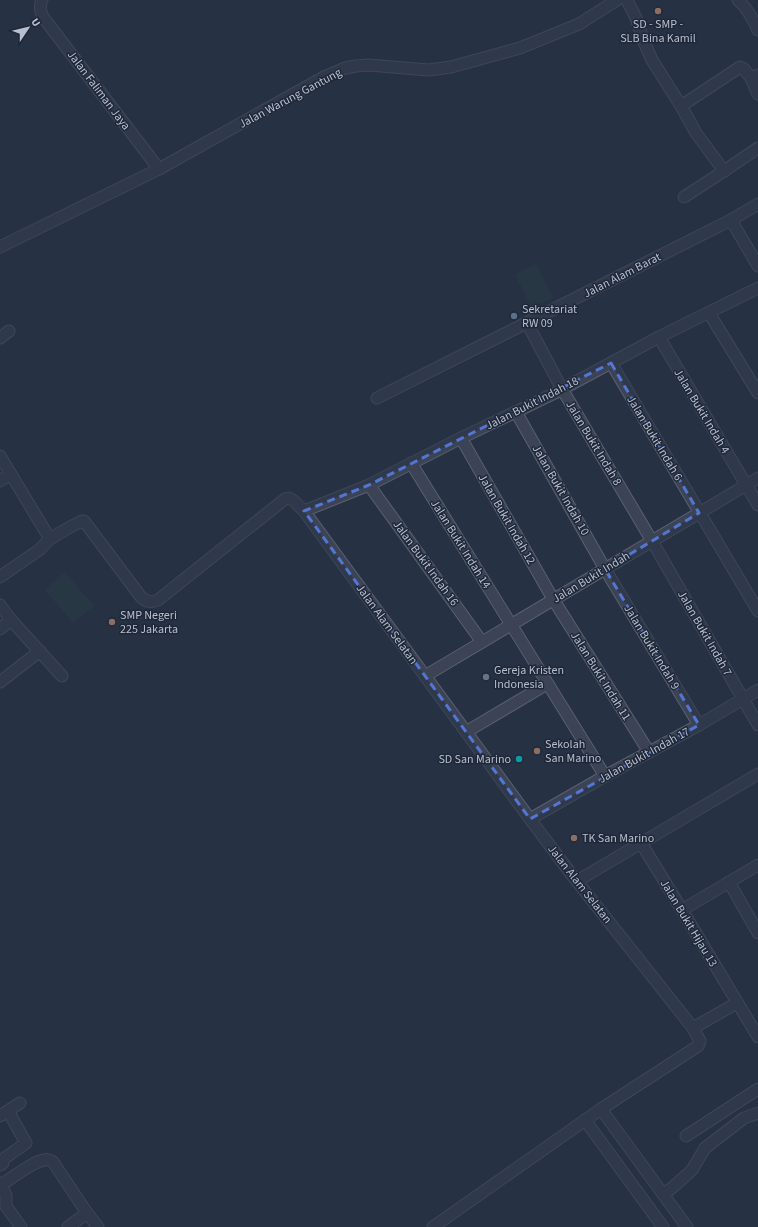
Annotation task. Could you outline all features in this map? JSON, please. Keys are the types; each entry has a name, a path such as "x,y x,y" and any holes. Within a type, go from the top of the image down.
{"street":[{"name":"Jalan Warung Gantung","path":"0,247 159,169 324,77 345,68 369,65 429,70 451,67 520,48 580,24 617,0"},
{"path":"627,0 636,18 652,60 696,133 724,171"},
{"path":"738,0 750,15 758,30"},
{"name":"Jalan Faliman Jaya","path":"41,5 43,17 159,169"},
{"path":"681,106 740,66 754,77 758,94"},
{"path":"684,196 758,148"},
{"name":"Jalan Alam Barat","path":"377,398 731,220 758,204"},
{"path":"731,220 758,266"},
{"name":"Jalan Bukit Indah 18","path":"304,511 369,485 562,389 659,337 758,288"},
{"path":"709,313 758,393"},
{"name":"Jalan Bukit Indah 8","path":"527,323 562,389 652,541"},
{"name":"Jalan Bukit Indah 4","path":"659,337 758,505"},
{"name":"Jalan Bukit Indah 6","path":"611,363 758,611"},
{"name":"Jalan Bukit Indah 10","path":"516,412 605,569"},
{"name":"Jalan Bukit Indah 12","path":"461,438 553,599"},
{"path":"0,456 50,539 39,550 0,577"},
{"name":"Jalan Bukit Indah 14","path":"411,463 604,776"},
{"path":"0,481 11,474"},
{"name":"Jalan Bukit Indah","path":"425,676 758,478"},
{"name":"Jalan Bukit Indah 16","path":"369,485 482,642"},
{"name":"Jalan Alam Selatan","path":"50,539 70,527 84,521 140,597 147,602 153,602 158,600 285,499 289,498 294,501 304,511 530,819 693,1028 700,1042 698,1046 601,1109"},
{"name":"Jalan Bukit Indah 7","path":"652,541 758,725"},
{"name":"Jalan Bukit Indah 9","path":"605,569 699,725"},
{"name":"Jalan Bukit Indah 11","path":"553,599 650,752"},
{"path":"0,605 11,620 62,676"},
{"path":"0,629 11,620"},
{"path":"0,682 40,651"},
{"path":"466,732 547,684"},
{"name":"Jalan Bukit Indah 17","path":"530,819 604,776 699,725 758,690"},
{"path":"577,881 758,774"},
{"name":"Jalan Bukit Hijau 13","path":"641,844 758,1037"},
{"path":"682,910 758,865"},
{"path":"729,882 758,933"},
{"path":"693,1028 737,1003"},
{"path":"686,1136 758,1089"},
{"path":"0,1165 3,1163 2,1160 26,1143 4,1114 20,1103"},
{"path":"436,1226 601,1109 687,1227"},
{"path":"664,1194 673,1188 692,1170 704,1148 744,1118 758,1113"},
{"path":"585,1120 664,1227"},
{"path":"22,1227 6,1206 6,1195 1,1184 35,1163 46,1159 50,1160 56,1165 87,1213 98,1227"},
{"path":"68,1227 87,1213"}],"highlighted area":[{"path":"611,363 699,513 605,569 699,725 530,819 304,511 369,485"}],"green space":[{"path":"536,264 553,298 531,308 515,274"},
{"path":"65,572 94,606 73,623 45,590"}],"place":[{"name":"SD - SMP - SLB Bina Kamil","path":"658,11"},
{"name":"Sekretariat RW 09","path":"514,316"},
{"name":"SMP Negeri 225 Jakarta","path":"112,622"},
{"name":"Gereja Kristen Indonesia","path":"486,677"},
{"name":"Sekolah San Marino","path":"537,751"},
{"name":"SD San Marino","path":"519,759"},
{"name":"TK San Marino","path":"574,838"}]}
